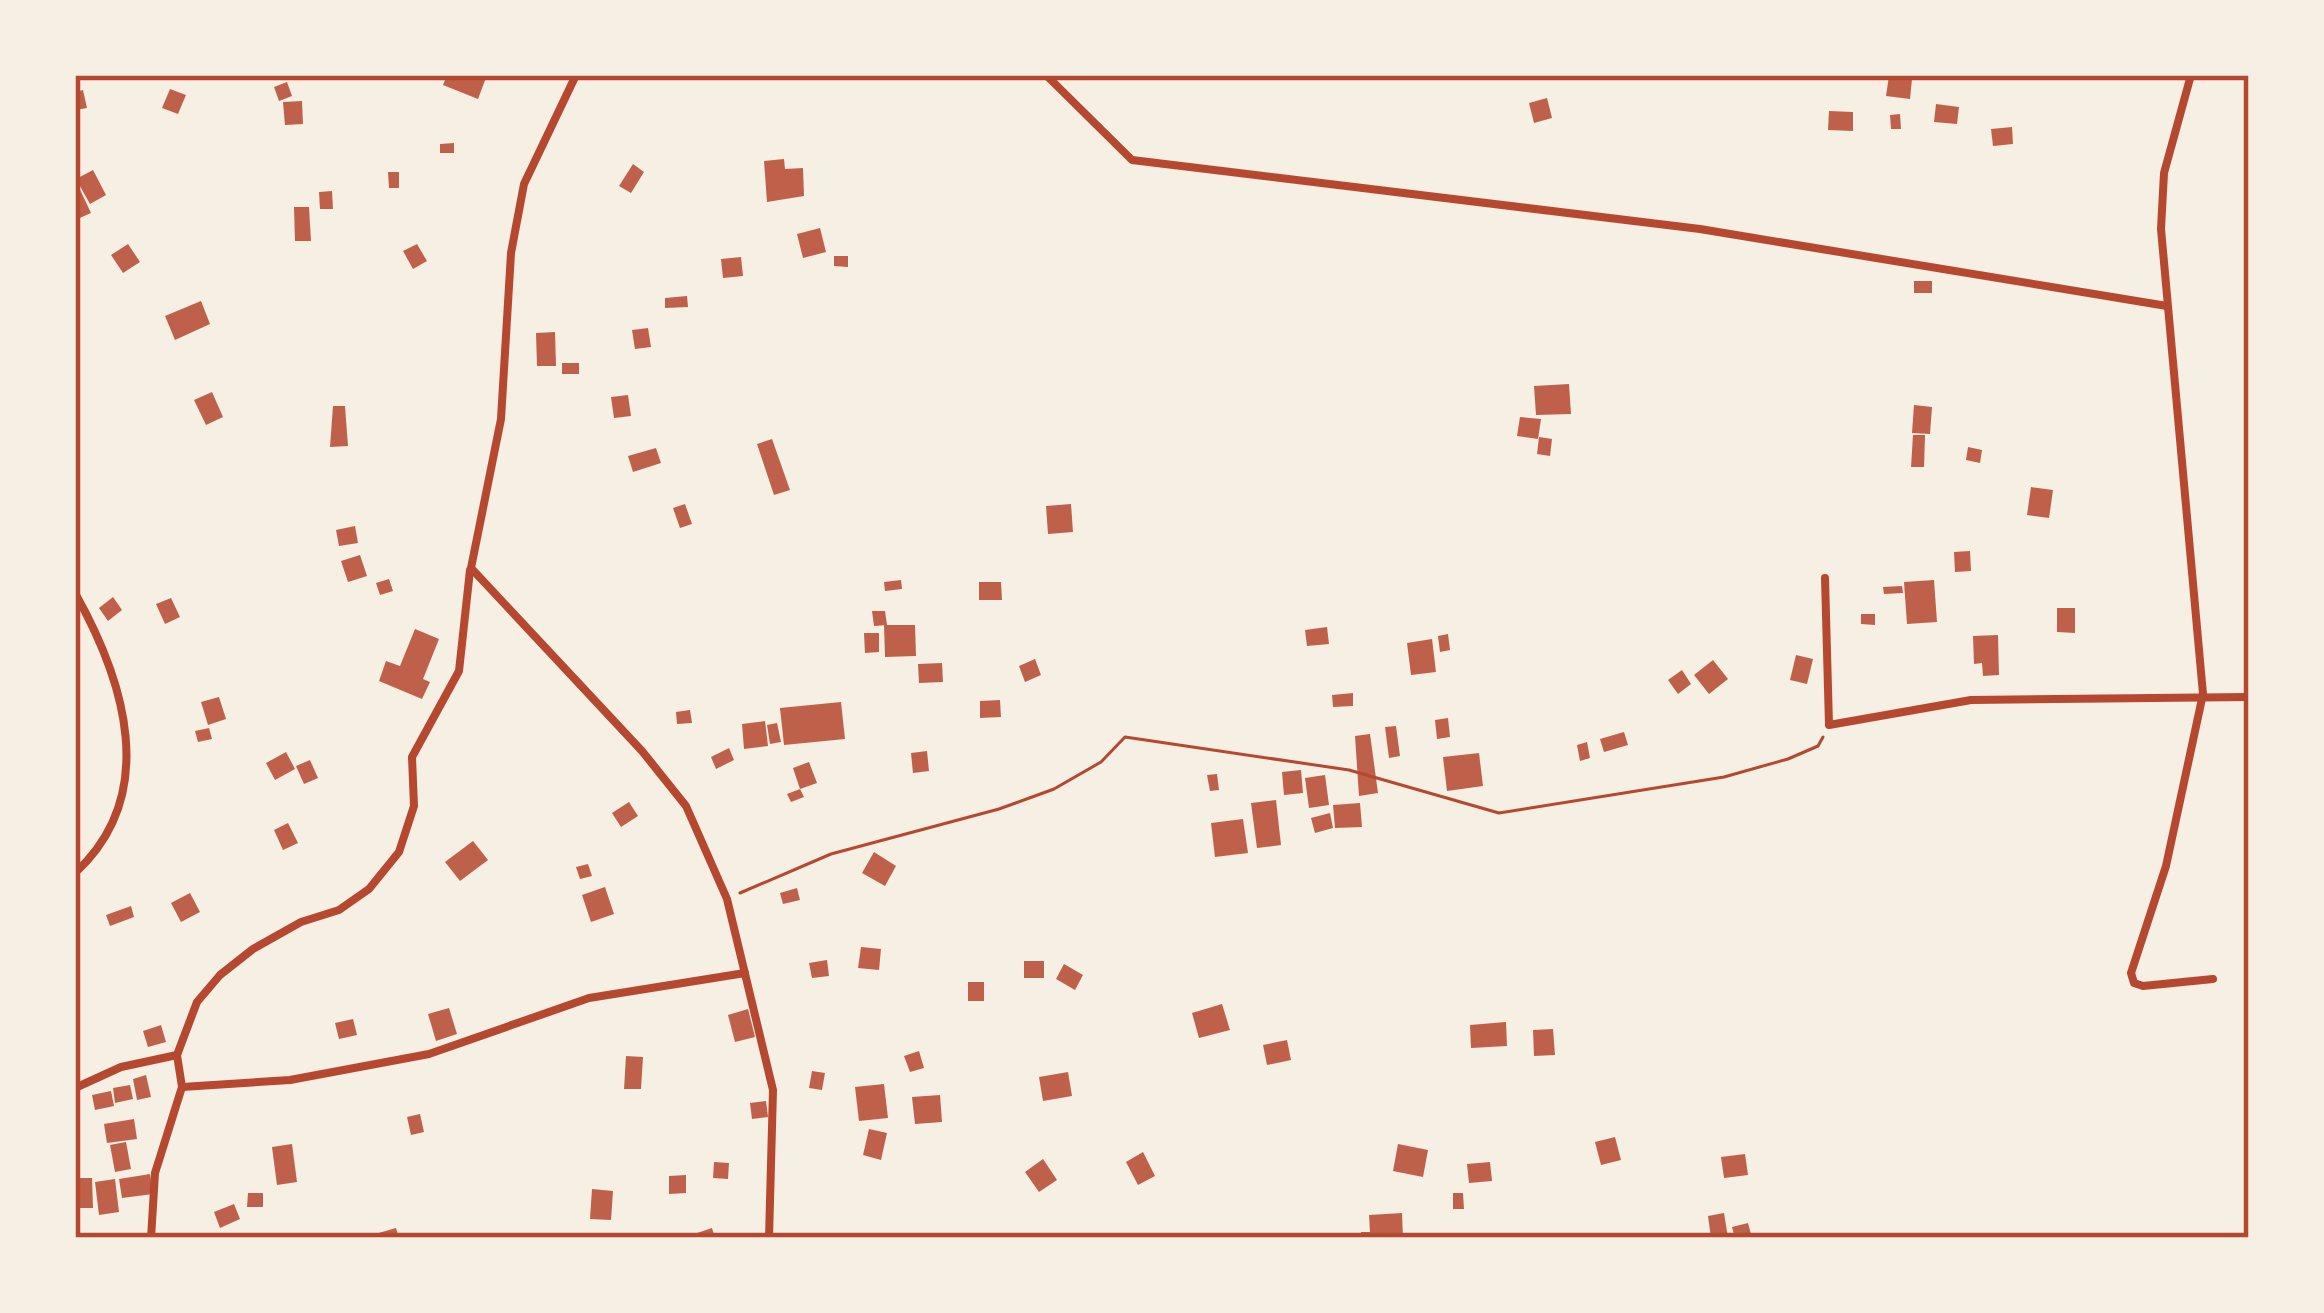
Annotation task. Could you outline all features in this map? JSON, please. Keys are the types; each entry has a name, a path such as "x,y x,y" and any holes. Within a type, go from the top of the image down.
{"street":[{"path":"151,1238 155,1173 182,1087 177,1055 197,1002 220,975 301,922 339,910 369,889 399,852 414,806 412,757 459,671 471,568 501,419 511,253 524,184 576,75"},
{"path":"1046,75 1132,160 1700,229 2167,306"},
{"path":"2191,75 2164,172 2161,229 2203,694 2165,866 2131,979 2143,986 2213,979"},
{"path":"471,568 642,751 686,806 727,898 773,1090 770,1238"},
{"path":"1826,578 1829,725 1971,700 2249,697"},
{"path":"75,593 115,688 130,745 130,771 110,830 75,873"},
{"path":"182,1087 290,1080 429,1054 589,998 745,973"},
{"path":"75,1088 121,1066 177,1055"}],"path":[{"path":"727,898 831,854 999,809 1054,788 1101,762 1125,736 1349,770 1499,813 1724,777 1818,746 1829,725"}],"building":[{"path":"447,75 487,75 478,99 443,85"},
{"path":"1889,76 1912,79 1910,99 1886,96"},
{"path":"287,82 292,96 279,101 274,87"},
{"path":"170,89 186,95 178,114 162,108"},
{"path":"83,90 87,108 75,110 75,92"},
{"path":"1547,98 1552,118 1534,123 1529,103"},
{"path":"302,101 303,124 285,125 283,102"},
{"path":"1936,104 1959,107 1957,124 1934,122"},
{"path":"1829,111 1853,112 1853,131 1828,130"},
{"path":"1900,114 1901,129 1891,129 1890,115"},
{"path":"2012,127 2013,144 1993,146 1991,129"},
{"path":"454,143 454,153 440,153 440,144"},
{"path":"784,159 785,169 803,168 804,196 767,202 764,161"},
{"path":"633,164 644,172 631,193 619,186"},
{"path":"93,170 106,195 90,204 76,179"},
{"path":"388,172 399,172 399,188 389,188"},
{"path":"75,179 91,213 75,220"},
{"path":"332,191 333,209 320,209 319,192"},
{"path":"294,207 309,207 311,241 295,241"},
{"path":"820,228 826,252 803,258 797,234"},
{"path":"128,244 140,262 123,273 111,255"},
{"path":"417,244 427,261 413,269 403,251"},
{"path":"834,256 848,256 848,267 834,266"},
{"path":"741,257 743,276 723,278 721,259"},
{"path":"1914,281 1932,281 1932,293 1914,293"},
{"path":"687,296 688,307 665,308 665,298"},
{"path":"201,301 210,324 175,340 165,316"},
{"path":"648,328 651,347 635,349 632,330"},
{"path":"555,332 556,366 537,366 536,333"},
{"path":"562,363 579,363 579,374 562,374"},
{"path":"1569,384 1571,414 1536,415 1534,386"},
{"path":"212,392 223,417 206,425 194,400"},
{"path":"628,395 631,416 614,418 611,397"},
{"path":"1914,405 1932,407 1930,434 1912,433"},
{"path":"333,406 345,406 348,446 330,447"},
{"path":"1520,417 1541,419 1538,439 1517,436"},
{"path":"1913,435 1925,435 1924,467 1911,467"},
{"path":"1539,437 1552,439 1550,456 1537,454"},
{"path":"772,439 790,490 774,495 757,444"},
{"path":"1968,447 1982,450 1980,463 1966,460"},
{"path":"656,448 661,463 633,472 628,456"},
{"path":"2031,487 2053,490 2049,518 2027,515"},
{"path":"685,504 692,524 680,528 673,508"},
{"path":"1071,504 1073,532 1048,534 1046,506"},
{"path":"355,526 358,543 339,546 336,530"},
{"path":"1970,551 1971,571 1955,572 1954,552"},
{"path":"360,555 367,576 348,582 341,561"},
{"path":"389,579 393,591 380,595 376,583"},
{"path":"901,580 902,589 885,591 884,582"},
{"path":"1934,580 1937,622 1907,624 1904,582"},
{"path":"979,582 1001,582 1002,600 979,600"},
{"path":"1902,586 1903,593 1884,594 1883,587"},
{"path":"113,597 122,610 108,621 99,608"},
{"path":"171,598 180,617 165,624 156,604"},
{"path":"2057,608 2075,608 2075,633 2057,632"},
{"path":"872,611 885,611 887,625 874,626"},
{"path":"1861,614 1875,614 1875,625 1861,624"},
{"path":"884,625 915,625 916,656 885,657"},
{"path":"1327,627 1329,644 1307,646 1305,630"},
{"path":"415,629 439,639 423,679 430,682 422,699 379,681 386,661 400,666"},
{"path":"864,633 879,633 879,652 865,653"},
{"path":"1448,634 1450,650 1440,652 1438,636"},
{"path":"1998,635 1999,675 1983,676 1982,663 1974,664 1973,636"},
{"path":"1432,639 1436,672 1411,675 1407,643"},
{"path":"1796,655 1813,659 1807,684 1790,680"},
{"path":"1035,659 1041,675 1025,682 1019,666"},
{"path":"1713,660 1728,679 1709,694 1694,675"},
{"path":"942,663 943,682 919,683 918,664"},
{"path":"1682,670 1691,684 1678,694 1668,680"},
{"path":"1353,693 1353,706 1333,707 1332,695"},
{"path":"219,697 226,719 208,725 201,702"},
{"path":"1000,700 1001,717 980,718 980,701"},
{"path":"841,702 845,739 784,745 780,708"},
{"path":"690,710 692,723 677,724 676,712"},
{"path":"1448,718 1450,737 1437,739 1435,720"},
{"path":"765,721 768,746 744,749 742,724"},
{"path":"777,723 781,742 770,744 767,725"},
{"path":"1396,726 1400,756 1389,758 1385,727"},
{"path":"209,728 212,739 198,742 195,731"},
{"path":"1624,732 1628,745 1604,752 1600,739"},
{"path":"1370,734 1378,793 1359,796 1355,736"},
{"path":"1587,742 1590,758 1580,761 1577,745"},
{"path":"729,748 734,760 716,769 711,757"},
{"path":"927,751 929,771 913,773 911,753"},
{"path":"286,752 295,769 275,780 266,763"},
{"path":"1479,753 1483,786 1447,791 1443,757"},
{"path":"310,760 318,778 304,784 296,766"},
{"path":"809,762 817,783 800,789 793,768"},
{"path":"1301,770 1303,793 1284,795 1282,772"},
{"path":"1217,774 1219,790 1210,791 1207,775"},
{"path":"1325,775 1329,805 1309,808 1305,778"},
{"path":"800,789 804,797 791,802 787,794"},
{"path":"1276,800 1281,845 1257,848 1251,803"},
{"path":"629,802 638,816 621,827 612,813"},
{"path":"1360,803 1362,827 1335,828 1333,805"},
{"path":"1330,813 1333,828 1315,833 1311,818"},
{"path":"1243,819 1248,853 1215,857 1211,823"},
{"path":"288,823 298,843 283,850 274,830"},
{"path":"473,841 488,860 460,881 445,862"},
{"path":"874,852 896,866 885,886 862,873"},
{"path":"588,864 592,876 580,879 576,867"},
{"path":"605,887 614,914 591,922 582,895"},
{"path":"797,888 800,900 783,904 780,893"},
{"path":"190,893 200,912 181,922 171,903"},
{"path":"131,906 134,917 110,926 106,915"},
{"path":"861,947 881,949 879,970 858,968"},
{"path":"827,960 829,976 812,978 809,963"},
{"path":"1024,961 1044,961 1044,978 1024,978"},
{"path":"1064,964 1083,975 1075,990 1056,979"},
{"path":"968,982 984,982 984,1001 968,1001"},
{"path":"1222,1004 1230,1030 1199,1038 1192,1013"},
{"path":"449,1008 457,1034 436,1041 428,1014"},
{"path":"748,1009 755,1037 735,1042 728,1015"},
{"path":"353,1019 357,1035 339,1039 335,1023"},
{"path":"1506,1022 1507,1046 1471,1048 1470,1025"},
{"path":"161,1025 166,1042 148,1047 143,1031"},
{"path":"1553,1029 1555,1055 1534,1056 1533,1030"},
{"path":"1287,1040 1291,1060 1267,1065 1263,1045"},
{"path":"919,1051 924,1068 910,1072 904,1056"},
{"path":"626,1056 643,1057 641,1089 624,1089"},
{"path":"812,1071 825,1073 822,1090 809,1088"},
{"path":"1068,1072 1072,1096 1043,1101 1039,1077"},
{"path":"146,1075 151,1097 137,1100 133,1079"},
{"path":"884,1084 888,1118 859,1121 855,1087"},
{"path":"130,1085 133,1099 115,1103 113,1088"},
{"path":"111,1091 114,1106 95,1110 92,1095"},
{"path":"940,1095 942,1122 915,1124 912,1097"},
{"path":"766,1101 768,1117 752,1119 750,1103"},
{"path":"420,1114 424,1132 411,1135 407,1117"},
{"path":"134,1119 137,1139 107,1143 104,1124"},
{"path":"869,1129 887,1133 881,1160 863,1155"},
{"path":"1615,1137 1621,1160 1601,1165 1595,1142"},
{"path":"126,1142 131,1169 115,1172 110,1145"},
{"path":"292,1144 297,1182 277,1185 272,1147"},
{"path":"1398,1144 1428,1150 1423,1177 1393,1171"},
{"path":"1143,1152 1155,1176 1138,1185 1126,1162"},
{"path":"1745,1154 1748,1175 1724,1178 1721,1157"},
{"path":"1043,1159 1057,1180 1039,1192 1025,1172"},
{"path":"714,1162 729,1163 728,1179 713,1178"},
{"path":"1490,1162 1492,1181 1469,1183 1467,1164"},
{"path":"150,1174 153,1194 122,1198 119,1179"},
{"path":"686,1175 686,1193 669,1194 669,1176"},
{"path":"78,1178 92,1178 93,1208 79,1208"},
{"path":"115,1179 119,1212 99,1215 95,1182"},
{"path":"592,1189 613,1191 611,1220 590,1219"},
{"path":"248,1193 263,1193 263,1207 247,1207"},
{"path":"1453,1193 1463,1193 1464,1209 1453,1209"},
{"path":"234,1204 240,1219 220,1228 214,1212"},
{"path":"1402,1213 1403,1238 1362,1238 1361,1232 1370,1232 1369,1215"},
{"path":"1724,1213 1728,1238 1711,1238 1708,1216"},
{"path":"1748,1223 1752,1238 1735,1238 1732,1227"},
{"path":"396,1228 399,1238 376,1238 375,1234"},
{"path":"712,1228 715,1238 695,1238 694,1234"}]}
